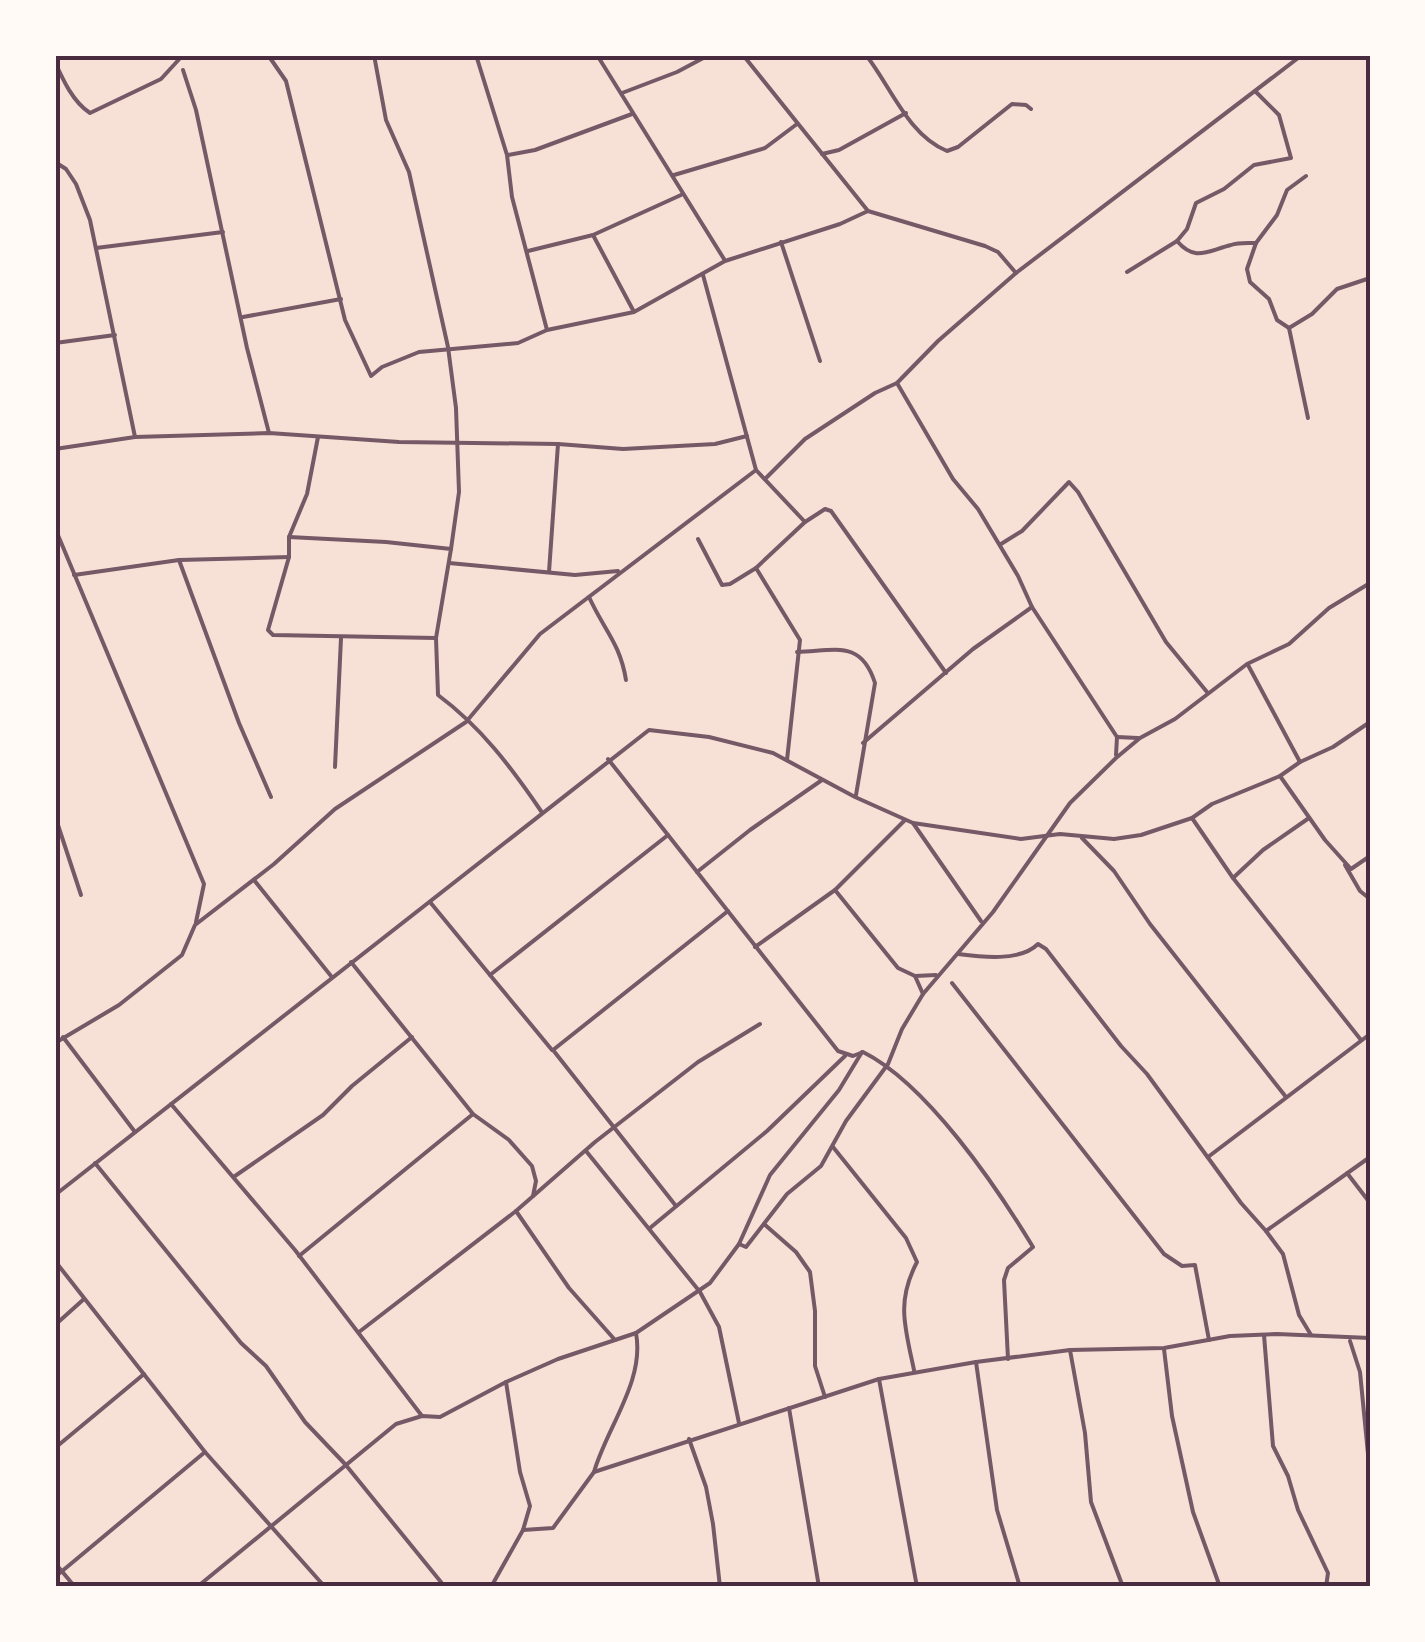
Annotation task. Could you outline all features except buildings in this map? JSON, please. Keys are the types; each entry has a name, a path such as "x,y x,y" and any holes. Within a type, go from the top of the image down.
{"street":[{"path":"55,62 84,110 100,111 161,79 183,55"},
{"path":"268,55 286,80 345,320 371,376 382,367 419,352 518,343 547,330 634,312 725,261 840,224 868,211"},
{"path":"374,55 386,120 410,172 448,347 459,492 436,638 438,695 485,734 541,811"},
{"path":"476,55 508,155 512,197 547,330"},
{"path":"597,55 725,261"},
{"path":"620,94 710,55"},
{"path":"743,55 868,211 986,246 998,252 1016,273"},
{"path":"866,55 926,141 947,151 958,147 1012,104 1026,104 1032,109"},
{"path":"766,480 805,439 897,383 1016,273 1302,55"},
{"path":"183,70 196,110 269,432"},
{"path":"55,86 64,82"},
{"path":"1127,272 1177,240 1187,229 1196,202 1224,189 1254,165 1291,158 1279,115 1255,91"},
{"path":"822,154 840,150 906,113"},
{"path":"508,155 535,150 632,114"},
{"path":"673,176 764,148 797,124"},
{"path":"55,162 66,169 76,184 96,248 135,437"},
{"path":"1306,176 1287,190 1277,216 1256,244 1247,269 1250,282 1268,299 1277,320 1288,328 1308,418"},
{"path":"528,251 593,235 681,195"},
{"path":"96,248 224,232"},
{"path":"593,235 634,312"},
{"path":"1177,240 1186,252 1196,256 1234,243 1256,244"},
{"path":"781,242 820,360"},
{"path":"703,275 756,470 805,522"},
{"path":"1288,328 1312,314 1337,290 1370,278"},
{"path":"242,317 341,299"},
{"path":"55,343 114,334"},
{"path":"897,383 953,479 978,508 1000,544 1032,607 1117,737 1116,758"},
{"path":"55,449 135,437 269,432 622,449 715,444 747,436"},
{"path":"318,437 307,494 289,537 289,557 268,630 273,634 341,638 436,638"},
{"path":"549,572 558,444"},
{"path":"195,925 335,809 466,722 540,634 756,470"},
{"path":"1000,544 1022,531 1070,482 1166,642 1207,692"},
{"path":"698,539 722,585 730,584 756,568 805,522 825,509 831,511 946,673"},
{"path":"55,528 204,884 195,925 182,956 119,1005 55,1043"},
{"path":"289,537 451,550"},
{"path":"74,575 179,560 289,557"},
{"path":"179,560 238,723 271,797"},
{"path":"449,564 575,574 619,571"},
{"path":"756,568 800,640 787,760"},
{"path":"739,1244 746,1246 787,1194 821,1166 846,1121 888,1064 902,1029 936,974 993,912 1070,803 1140,738 1174,719 1248,664 1289,644 1328,608 1370,583"},
{"path":"589,597 602,626 621,651 626,680"},
{"path":"863,742 973,649 1032,607"},
{"path":"335,768 341,638"},
{"path":"797,652 849,649 858,653 871,669 875,683 856,797"},
{"path":"1248,664 1300,762"},
{"path":"55,1194 648,730 709,737 773,753 913,822 1021,839 1067,834 1082,838 1130,838 1192,818 1212,804 1280,776 1370,722"},
{"path":"1117,737 1140,738"},
{"path":"608,758 838,1051 846,1055"},
{"path":"1280,776 1352,869"},
{"path":"697,872 822,780"},
{"path":"55,816 81,895"},
{"path":"1192,818 1232,878 1361,1040"},
{"path":"1232,878 1262,850 1309,818"},
{"path":"755,947 835,890 906,820"},
{"path":"913,822 981,922"},
{"path":"490,975 668,835"},
{"path":"1082,838 1114,871 1150,924 1286,1097"},
{"path":"1352,869 1370,856"},
{"path":"1352,869 1344,865 1370,900"},
{"path":"254,880 331,976"},
{"path":"835,890 898,968 915,976 936,974"},
{"path":"430,902 676,1206"},
{"path":"552,1050 728,912"},
{"path":"958,954 1016,955 1033,950 1038,944 1046,949 1284,1254 1299,1315 1312,1336"},
{"path":"351,962 473,1114 509,1140 532,1166 536,1182 533,1196"},
{"path":"915,976 923,994"},
{"path":"952,982 1164,1254 1182,1266 1195,1266 1208,1340"},
{"path":"359,1332 516,1211 698,1062 760,1024"},
{"path":"1208,1158 1370,1034"},
{"path":"63,1037 134,1132"},
{"path":"236,1176 322,1114 412,1037"},
{"path":"196,1587 396,1424 422,1416 440,1417 506,1382 636,1333 700,1292 739,1244 770,1175 840,1090 863,1052"},
{"path":"650,1228 808,1094 846,1055 863,1052 888,1064 967,1153 1013,1214 1032,1248 1008,1268 1004,1280 1008,1358"},
{"path":"171,1104 236,1176 422,1416"},
{"path":"298,1257 473,1114"},
{"path":"833,1147 906,1238 917,1262 904,1286 904,1322 914,1372"},
{"path":"586,1150 700,1292 719,1326 739,1423"},
{"path":"1266,1231 1370,1157"},
{"path":"94,1162 445,1587"},
{"path":"1348,1173 1370,1203"},
{"path":"516,1211 570,1288 615,1340"},
{"path":"764,1224 796,1252 810,1272 816,1366 825,1397"},
{"path":"55,1261 205,1452 325,1587"},
{"path":"55,1324 84,1299"},
{"path":"523,1530 553,1528 594,1472 634,1368 636,1333"},
{"path":"1264,1335 1272,1446 1328,1572 1326,1587"},
{"path":"594,1472 739,1423 914,1372 1070,1350 1164,1348 1264,1335 1370,1338"},
{"path":"1349,1339 1360,1372 1368,1454"},
{"path":"1164,1348 1172,1416 1193,1512 1220,1587"},
{"path":"1070,1350 1085,1434 1091,1502 1123,1587"},
{"path":"976,1362 998,1510 1020,1587"},
{"path":"55,1448 144,1374"},
{"path":"879,1380 917,1587"},
{"path":"490,1587 523,1530 530,1506 520,1472 506,1382"},
{"path":"789,1408 819,1587"},
{"path":"688,1439 706,1486 720,1587"},
{"path":"55,1577 205,1452"},
{"path":"55,1563 75,1587"}]}
